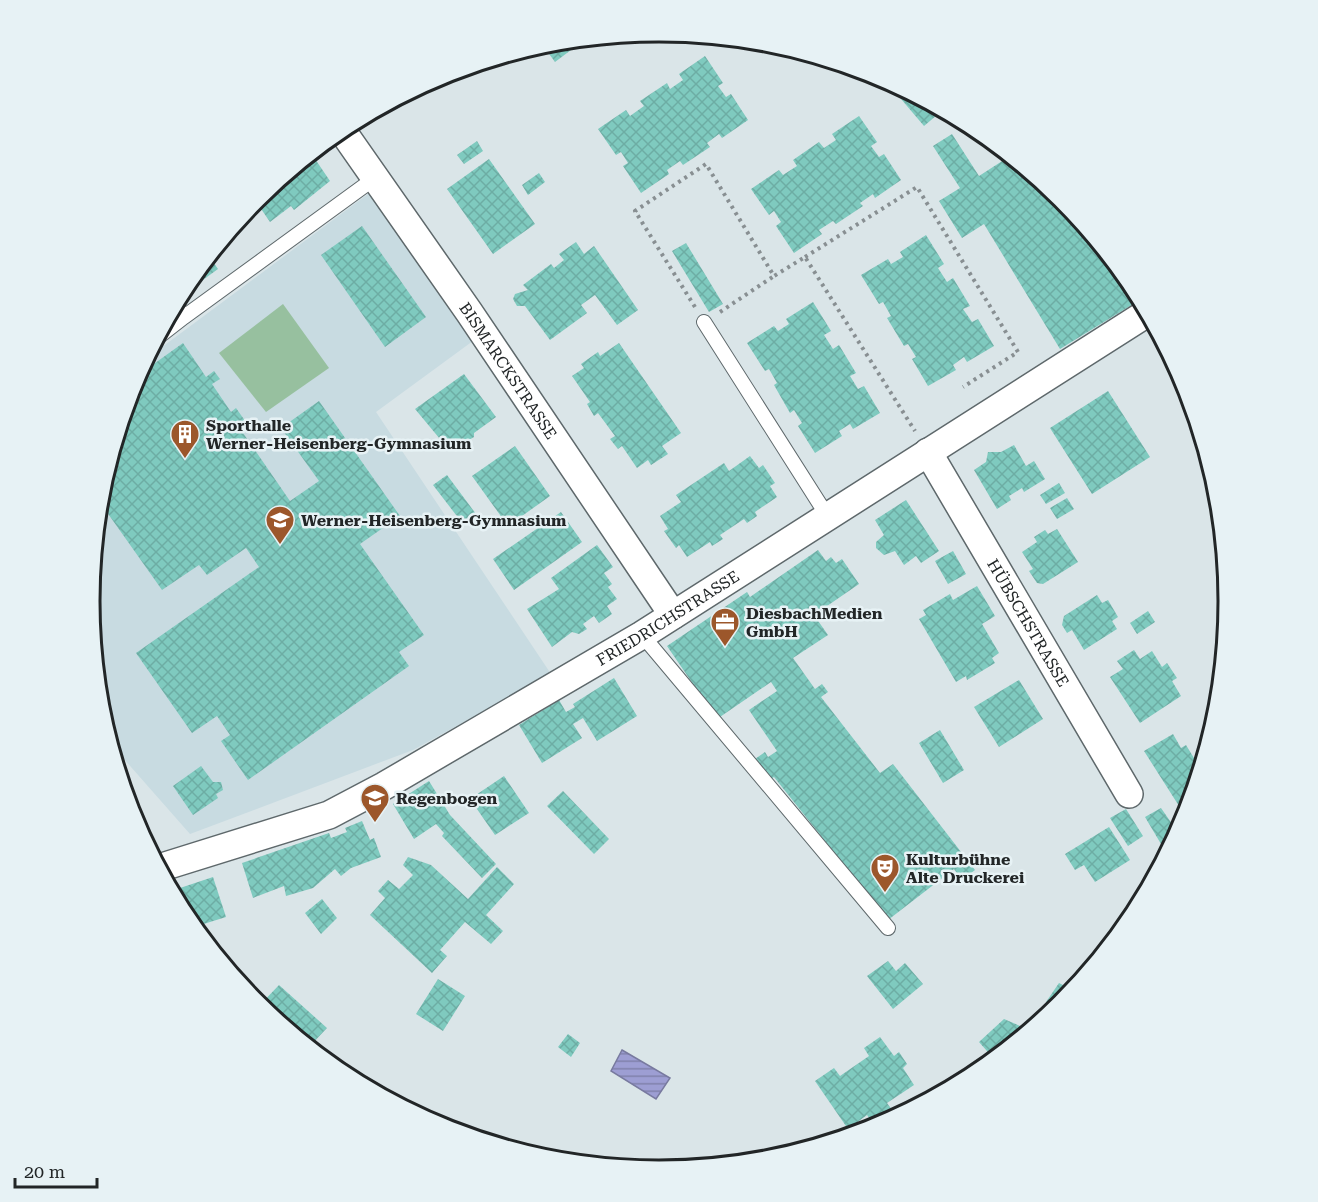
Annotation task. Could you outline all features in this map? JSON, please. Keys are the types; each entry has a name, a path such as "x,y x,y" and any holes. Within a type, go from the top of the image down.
{"street":[{"name":"BISMARCKSTRASSE","path":"347,137 469,312 673,615"},
{"name":"FRIEDRICHSTRASSE","path":"167,865 329,814 384,786 642,635 1140,318"},
{"name":"HÜBSCHSTRASSE","path":"928,452 1129,794"}],"lane":[{"path":"172,326 375,178"},
{"path":"181,312 184,317"},
{"path":"704,322 828,517"},
{"path":"642,635 888,928"}],"path":[{"path":"774,276 706,164 635,211 704,322 917,188 1018,352 963,387"},
{"path":"805,257 928,452"}],"shaded area":[{"name":"Werner-Heisenberg-Gymnasium","path":"376,188 477,338 376,412 551,674 413,750 190,834 123,757 111,710 101,638 101,564 111,492 130,421 161,348"}],"green space":[{"path":"283,304 329,368 266,412 219,353"}],"water":[{"path":"622,1050 670,1078 656,1099 611,1071"}],"building":[{"path":"572,49 555,62 549,53"},
{"path":"705,56 723,83 718,86 726,97 731,94 748,120 722,138 719,134 707,143 710,147 683,165 680,161 667,170 669,174 641,193 623,166 628,163 621,152 616,155 598,129 626,110 630,116 644,106 640,101 667,83 670,89 683,80 679,74"},
{"path":"899,97 936,116 924,126"},
{"path":"859,116 877,142 871,146 879,157 884,154 901,180 875,198 873,194 860,203 863,206 836,224 833,221 819,230 822,234 794,253 776,226 781,222 774,211 769,215 751,189 779,170 783,175 797,166 793,160 819,142 824,148 836,140 832,134"},
{"path":"952,134 979,176 1003,161 1028,181 1079,232 1133,304 1060,349 984,224 962,238 939,201 960,188 933,146"},
{"path":"477,141 483,151 464,164 457,155"},
{"path":"489,159 535,224 493,254 447,189"},
{"path":"316,160 330,181 294,210 291,206 270,222 261,209 290,181"},
{"path":"539,173 545,182 528,195 522,185"},
{"path":"362,226 426,317 385,347 321,255"},
{"path":"926,235 944,264 938,268 947,282 953,278 970,306 963,309 972,322 978,319 994,346 967,362 964,357 953,365 956,370 928,386 912,359 916,357 908,344 904,346 887,318 891,316 883,302 879,304 861,275 888,259 891,264 903,257 900,252"},
{"path":"576,242 584,254 594,246 638,310 617,325 595,295 581,305 587,313 550,340 525,306 517,306 513,299 515,294 528,290 523,285 551,264 554,268 564,260 559,254"},
{"path":"686,243 723,304 709,312 672,251"},
{"path":"214,263 218,269 200,282"},
{"path":"813,302 831,331 824,335 833,349 839,345 856,373 850,376 858,389 864,386 880,413 853,429 850,424 839,431 842,436 815,453 798,426 802,423 794,410 790,413 774,385 777,383 769,369 765,371 747,343 774,326 778,331 789,324 786,319"},
{"path":"183,343 206,377 214,371 220,379 212,384 231,412 236,408 248,425 241,430 290,501 319,481 281,428 319,401 400,516 360,544 424,635 399,652 409,666 248,780 221,741 230,735 217,716 192,733 136,653 259,567 246,548 207,575 199,565 162,590 107,513 119,456 130,421 153,364"},
{"path":"619,343 681,433 662,446 668,454 651,465 648,460 637,468 622,446 618,449 610,439 615,436 598,413 594,416 587,404 590,402 572,376 584,368 581,364 598,352 600,356"},
{"path":"464,374 496,417 474,433 474,437 450,451 415,409"},
{"path":"1108,391 1150,457 1092,494 1050,428"},
{"path":"1014,445 1026,466 1034,461 1045,479 1024,492 1022,488 1009,496 1011,500 997,509 974,470 986,462 988,452 1001,452"},
{"path":"515,446 550,496 508,526 472,476"},
{"path":"750,456 759,468 763,465 775,483 770,486 777,497 755,512 757,516 747,523 744,519 720,535 723,539 712,546 710,542 687,557 679,545 676,548 664,531 668,529 660,516 681,502 676,495 724,463 729,471"},
{"path":"447,475 476,514 463,524 433,485"},
{"path":"1059,483 1065,493 1046,504 1040,495"},
{"path":"1067,498 1074,509 1057,519 1050,508"},
{"path":"906,500 939,551 921,563 916,556 904,565 895,551 884,555 876,548 876,542 884,535 875,520"},
{"path":"561,512 582,542 514,590 493,559"},
{"path":"1057,529 1078,562 1043,584 1037,583 1029,571 1033,569 1022,552 1037,542 1034,537 1045,530 1048,534"},
{"path":"597,545 613,567 604,573 612,584 608,587 617,599 607,606 612,614 599,623 594,616 583,624 587,629 579,634 572,632 552,647 527,609 559,589 551,578"},
{"path":"818,550 826,561 831,557 836,563 842,559 859,584 814,615 828,635 793,658 815,689 822,684 828,692 821,697 880,773 893,764 975,870 962,880 954,869 888,920 774,777 769,780 755,759 765,752 768,757 777,751 749,710 777,691 771,682 717,719 667,646 747,592 750,597"},
{"path":"953,551 966,574 948,584 935,561"},
{"path":"977,586 995,616 982,624 999,653 992,658 995,663 967,680 966,676 956,682 919,619 926,615 923,610 950,594 953,600"},
{"path":"1097,595 1102,603 1108,600 1118,617 1112,621 1117,629 1084,650 1072,630 1067,633 1062,625 1064,616"},
{"path":"1148,611 1155,622 1137,634 1130,623"},
{"path":"1134,650 1140,659 1152,651 1162,667 1167,663 1177,678 1172,681 1181,696 1140,723 1110,677 1123,669 1117,661"},
{"path":"614,678 637,716 597,741 583,718 573,724 582,738 542,763 519,725 559,700 566,712 575,707 573,704"},
{"path":"1019,680 1043,719 999,747 974,707"},
{"path":"940,730 964,770 943,783 919,743"},
{"path":"1173,734 1181,748 1186,745 1195,759 1179,805 1144,751"},
{"path":"201,766 213,782 221,782 223,790 216,794 218,798 193,815 173,786"},
{"path":"504,776 529,813 495,835 470,799"},
{"path":"429,781 450,815 496,864 482,878 442,836 444,833 436,824 414,839 393,804"},
{"path":"563,791 609,839 594,854 547,806"},
{"path":"1161,808 1171,823 1161,844 1145,817"},
{"path":"1126,809 1143,836 1128,846 1110,818"},
{"path":"362,821 370,840 374,838 381,857 351,868 341,876 335,869 313,888 286,896 284,886 253,898 242,863 329,833 331,838 347,832 345,828"},
{"path":"1109,827 1130,860 1095,882 1084,865 1075,870 1065,854"},
{"path":"408,857 431,865 468,899 497,867 514,884 486,915 503,931 491,944 465,922 440,950 447,956 432,973 370,915 385,898 378,891 388,880 399,889 413,875 403,865"},
{"path":"213,877 226,917 203,924 180,888"},
{"path":"322,899 337,918 321,934 305,913"},
{"path":"888,961 896,971 905,963 923,984 893,1009 867,976"},
{"path":"438,979 465,996 443,1031 416,1014"},
{"path":"1059,983 1064,986 1047,1003"},
{"path":"279,985 327,1028 315,1041 266,998"},
{"path":"1004,1019 1021,1026 988,1052 979,1042"},
{"path":"568,1034 580,1043 571,1057 558,1047"},
{"path":"880,1037 894,1056 899,1052 907,1064 903,1068 914,1085 887,1103 891,1109 870,1118 867,1115 847,1127 815,1081 834,1068 840,1076 869,1056 864,1048"}],"place":[{"name":"Sporthalle Werner-Heisenberg-Gymnasium","path":"185,460"},
{"name":"Werner-Heisenberg-Gymnasium","path":"280,546"},
{"name":"DiesbachMedien GmbH","path":"725,648"},
{"name":"Regenbogen","path":"375,824"},
{"name":"Kulturbühne Alte Druckerei","path":"885,894"}]}
